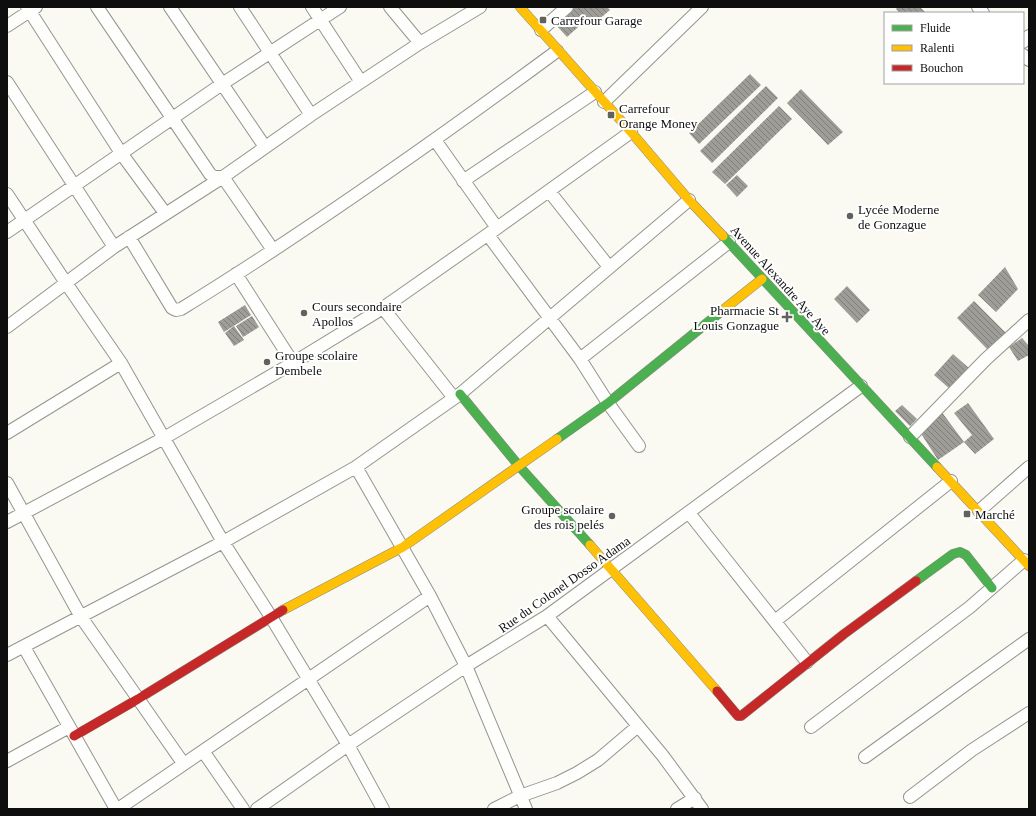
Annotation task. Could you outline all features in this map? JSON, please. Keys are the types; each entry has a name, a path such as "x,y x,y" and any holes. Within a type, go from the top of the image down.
{"street":[{"path":"97,7 210,174 214,177 223,177"},
{"path":"170,7 265,147"},
{"path":"240,7 312,115"},
{"path":"312,7 362,82"},
{"path":"7,232 222,84 340,7"},
{"path":"390,7 420,43"},
{"path":"7,326 114,247 223,177 312,115 420,43 480,7"},
{"name":"Avenue Alexandre Aye Aye","path":"520,7 689,200 1026,563"},
{"path":"541,30 567,7"},
{"path":"604,102 702,7"},
{"path":"7,26 31,8 121,153 165,213"},
{"path":"129,237 172,308 176,310 181,309 337,209 557,51"},
{"path":"7,82 114,247"},
{"path":"463,181 595,92"},
{"path":"7,522 164,438 293,363 383,308 493,232 631,132"},
{"path":"435,140 463,181 493,232 549,318 580,359 608,403 639,446"},
{"path":"223,177 273,250"},
{"path":"549,191 609,267"},
{"path":"7,194 121,363 223,542 348,744 383,809"},
{"path":"7,655 223,542 356,467 457,396 689,200"},
{"path":"580,359 729,242"},
{"path":"236,274 293,363"},
{"path":"7,761 72,732 138,699 271,618 403,547 608,403 762,279"},
{"path":"383,308 457,396 612,569 738,716 741,716 844,634 953,554 960,552 966,555 992,588"},
{"path":"910,437 986,360 1029,320"},
{"path":"7,433 121,363"},
{"name":"Rue du Colonel Dosso Adama","path":"257,809 348,744 466,666 547,616 861,386"},
{"path":"356,467 403,547 466,666 526,809"},
{"path":"979,511 1029,467"},
{"path":"775,621 951,481"},
{"path":"7,483 81,617 183,763"},
{"path":"689,513 808,662"},
{"path":"811,727 921,645 992,588 1026,563"},
{"path":"24,647 117,809 430,596"},
{"path":"547,616 663,756 702,809"},
{"path":"865,757 1029,639"},
{"path":"910,797 972,750 1029,713"},
{"path":"494,809 520,796 557,784 577,773 598,760 638,726"},
{"path":"203,751 243,809"},
{"path":"677,809 695,798"}],"building":[{"path":"575,7 607,7 610,10 591,26 585,21 567,37 556,25"},
{"path":"898,7 920,7 925,12 899,12 896,9"},
{"path":"750,74 761,85 699,144 689,133"},
{"path":"766,86 778,98 712,163 700,151"},
{"path":"801,89 843,132 828,145 787,103"},
{"path":"779,106 792,119 725,184 712,172"},
{"path":"737,175 748,186 737,197 726,185"},
{"path":"1005,267 1018,289 996,312 978,295"},
{"path":"847,286 870,310 857,323 834,299"},
{"path":"974,301 1008,335 988,350 957,318"},
{"path":"245,305 251,315 224,332 218,322"},
{"path":"252,316 259,327 243,337 236,326"},
{"path":"234,326 244,340 234,346 225,333"},
{"path":"1022,338 1029,346 1029,355 1018,361 1009,347"},
{"path":"953,354 970,369 951,390 934,375"},
{"path":"968,403 994,439 975,454 964,442 972,435 954,413"},
{"path":"902,405 917,419 910,426 895,411"},
{"path":"941,411 964,442 938,460 920,432"}],"traffic: fast":[{"path":"723,236 937,467"},
{"path":"557,439 608,403 723,310"},
{"path":"460,394 519,466 590,545"},
{"path":"916,581 953,554 960,552 966,555 992,588"}],"traffic: slow":[{"path":"520,7 689,200 723,236"},
{"path":"723,310 762,279"},
{"path":"283,610 403,547 557,439"},
{"path":"937,467 1029,566"},
{"path":"590,545 717,691"}],"traffic: jam":[{"path":"717,691 738,716 741,716 844,634 916,581"},
{"path":"74,736 138,699 283,610"}],"place":[{"name":"Carrefour Garage","path":"543,20"},
{"name":"Carrefour Orange Money","path":"611,115"},
{"name":"Lycée Moderne de Gonzague","path":"850,216"},
{"name":"Cours secondaire Apollos","path":"304,313"},
{"name":"Pharmacie St Louis Gonzague","path":"787,317"},
{"name":"Groupe scolaire Dembele","path":"267,362"},
{"name":"Marché","path":"967,514"},
{"name":"Groupe scolaire des rois pelés","path":"612,516"}]}
